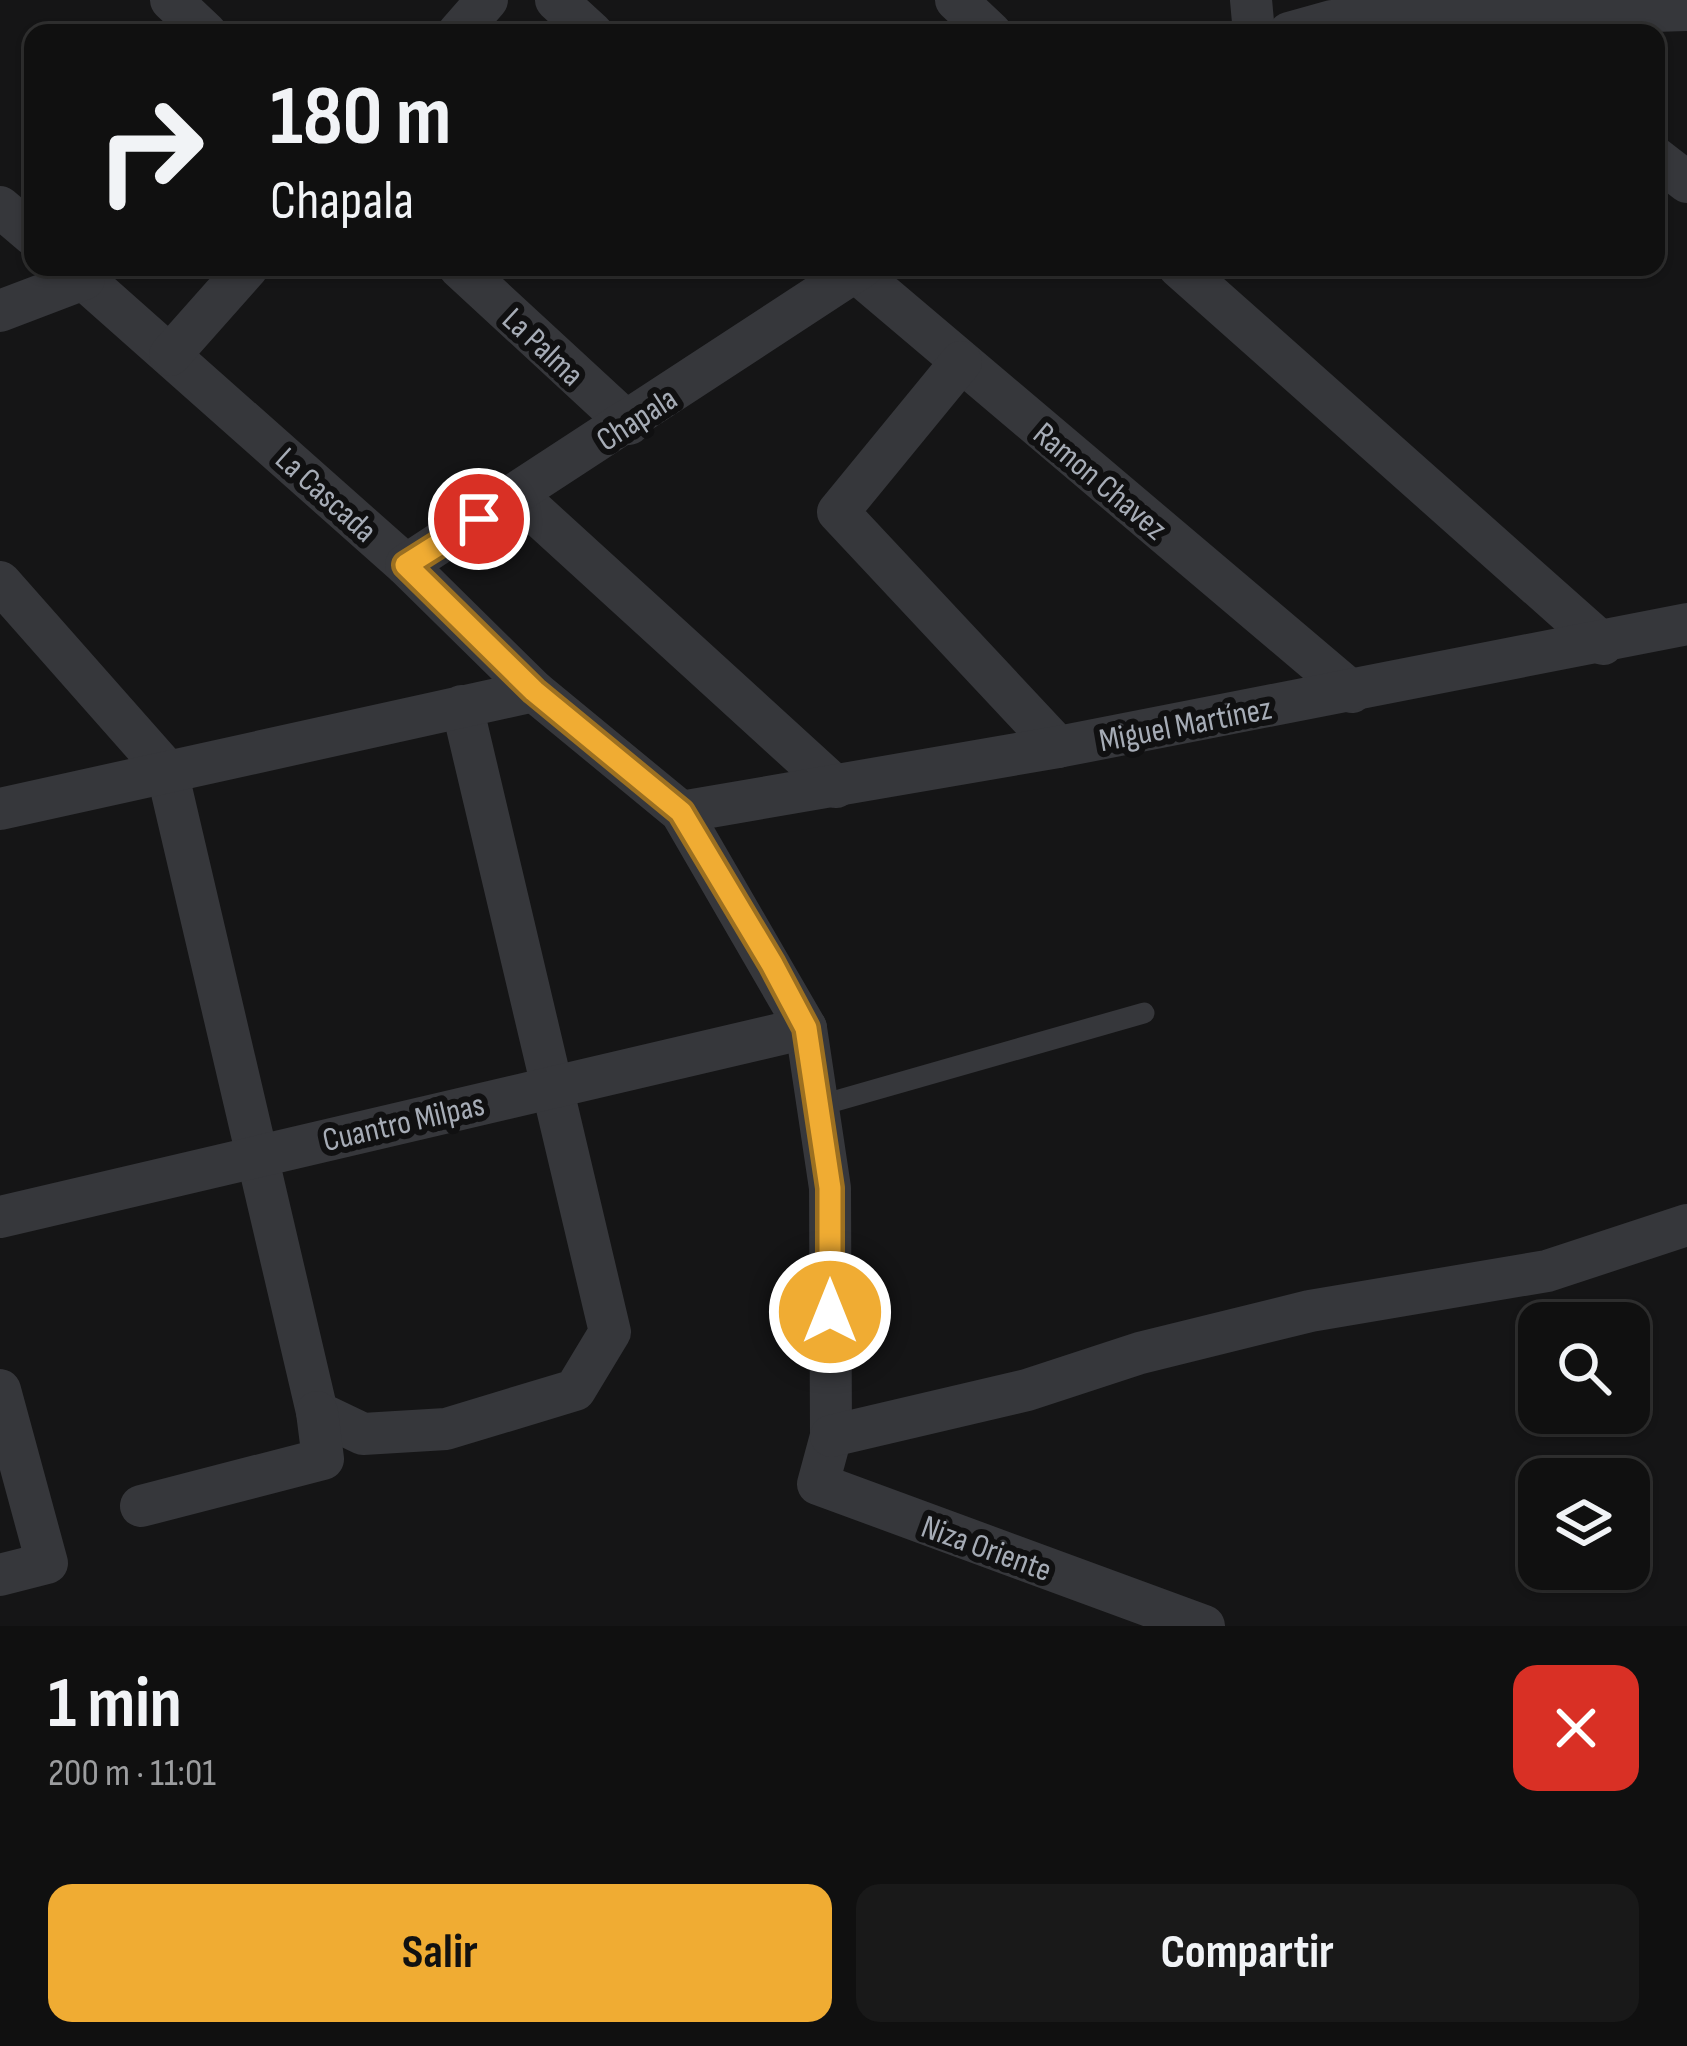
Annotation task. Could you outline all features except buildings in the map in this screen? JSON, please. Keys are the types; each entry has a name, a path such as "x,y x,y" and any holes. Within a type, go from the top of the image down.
{"street":[{"path":"171,0 196,24"},
{"path":"466,24 487,0"},
{"path":"556,0 582,24"},
{"path":"956,0 981,24"},
{"path":"1380,24 1588,5 1687,10"},
{"path":"0,207 24,227"},
{"path":"0,311 71,276"},
{"name":"La Cascada","path":"80,276 406,565 534,691 681,812 806,1028 830,1188 831,1436"},
{"path":"170,355 240,276"},
{"name":"La Palma","path":"469,276 628,424"},
{"name":"Chapala","path":"406,565 628,424 846,276"},
{"name":"Ramon Chavez","path":"864,276 1352,692"},
{"path":"1189,276 1603,644"},
{"path":"961,362 838,512 1058,747"},
{"path":"516,495 836,787"},
{"path":"0,582 167,770 317,1412 323,1460 141,1506"},
{"name":"Miguel Martínez","path":"681,812 1058,747 1687,624"},
{"path":"0,809 534,691"},
{"path":"317,1412 363,1434 446,1429 575,1390 610,1332 556,1087 462,706"},
{"name":"Cuantro Milpas","path":"0,1217 806,1028"},
{"path":"831,1436 1027,1390 1140,1353 1310,1311 1547,1271 1687,1225"},
{"path":"0,1390 47,1563 0,1575"},
{"name":"Niza Oriente","path":"831,1436 818,1484 1204,1626"}],"lane":[{"path":"818,1106 1144,1013"}],"route":[{"path":"479,519 406,565 534,691 681,812 806,1028 830,1188 830,1312"}]}
